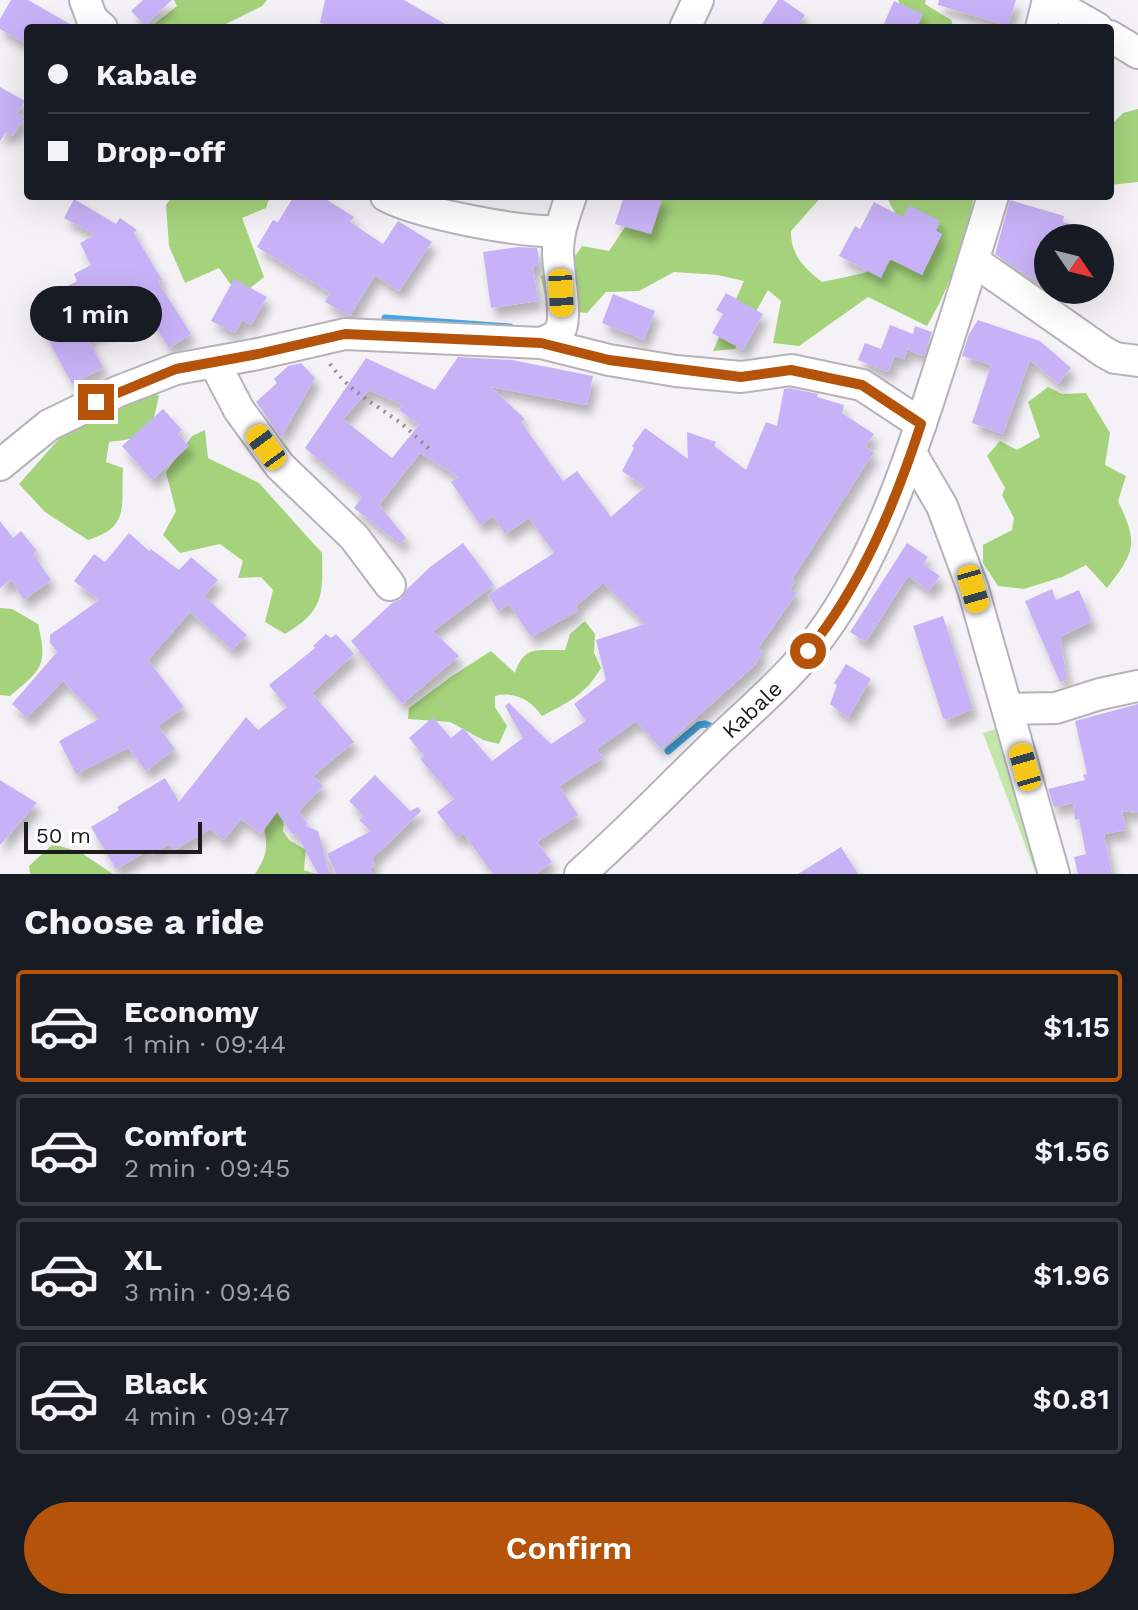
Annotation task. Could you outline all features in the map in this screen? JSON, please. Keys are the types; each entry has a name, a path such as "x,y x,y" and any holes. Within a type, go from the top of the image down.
{"street":[{"path":"85,0 92,19 98,24"},
{"path":"687,24 698,0"},
{"path":"1042,24 1048,0 1090,24"},
{"path":"1114,38 1138,53"},
{"path":"394,200 458,217 539,232 560,231"},
{"path":"541,343 554,337 561,328 560,231 570,200"},
{"name":"Kabale","path":"580,874 627,833 720,739 780,685 822,634 868,558 916,439 992,200"},
{"path":"974,261 1104,352 1126,361 1138,361"},
{"path":"0,465 49,425 119,391 176,369 345,334 541,343 609,360 676,371 741,377 791,370 862,385 916,439 968,575 1054,874"},
{"path":"214,362 239,410 280,466 354,537 390,585"},
{"path":"1008,709 1056,708 1138,686"}],"path":[{"path":"319,340 327,360 340,377 363,399 399,422 432,451"}],"green space":[{"path":"174,0 267,0 262,6 226,24 154,24 177,6"},
{"path":"898,0 926,0 925,4 952,24 908,24"},
{"path":"1138,109 1138,182 1114,185 1114,122 1123,113"},
{"path":"170,200 269,200 266,208 242,218 264,277 244,293 236,292 219,268 185,283 169,246 166,205"},
{"path":"635,200 818,200 791,231 799,260 822,282 864,273 896,258 896,215 888,200 973,200 956,263 927,326 868,297 799,346 773,343 781,301 768,290 735,349 713,351 744,281 718,275 674,272 639,291 606,292 587,313 548,309 541,276 573,259 582,246 609,251 627,224"},
{"path":"119,377 150,388 159,396 146,432 141,436 109,442 106,462 123,468 120,514 111,529 88,540 45,512 19,484 66,431 93,385"},
{"path":"1048,387 1062,394 1086,393 1110,433 1105,465 1126,476 1118,501 1129,527 1131,546 1124,565 1107,588 1086,565 1062,577 1024,589 998,586 983,563 983,545 1012,530 1014,518 1002,495 1005,488 987,456 1000,441 1017,450 1040,437 1028,402"},
{"path":"205,430 208,458 259,483 322,553 318,601 307,618 285,634 265,622 273,590 261,577 238,578 243,561 220,544 180,553 163,535 176,511 166,472 192,436"},
{"path":"0,608 12,609 38,624 42,649 36,672 10,696 0,695"},
{"path":"585,621 595,634 594,653 601,668 595,677 576,697 542,716 522,698 495,696 495,707 507,726 499,744 483,740 450,722 408,719 409,708 491,651 515,673 528,653 565,650 570,634"},
{"path":"999,728 1046,874 1036,874 983,733"},
{"path":"277,811 284,818 283,831 289,840 306,850 304,870 316,874 255,874 266,848 262,820"},
{"path":"53,844 80,852 113,874 30,874 29,866"}],"building":[{"path":"11,0 28,0 70,24 24,24 24,43 0,29 0,19"},
{"path":"143,0 172,0 146,24 131,11"},
{"path":"325,0 404,0 445,24 325,24 320,23"},
{"path":"778,0 783,0 805,15 799,24 762,24"},
{"path":"939,0 1016,0 1009,24 938,5"},
{"path":"894,1 923,14 919,24 884,24"},
{"path":"0,87 24,100 17,113 24,120 13,136 6,132 0,141"},
{"path":"76,200 116,224 120,218 137,230 134,233 162,280 158,282 191,334 169,348 144,310 88,338 103,368 72,384 30,306 77,281 74,274 91,265 80,243 95,235 64,218"},
{"path":"292,200 327,200 354,217 350,222 383,244 398,221 432,242 399,291 375,275 350,316 325,302 330,293 257,247 273,220 278,222"},
{"path":"623,200 662,200 651,234 615,224"},
{"path":"1010,200 1064,216 1063,222 1070,224 1034,224 1034,278 995,254"},
{"path":"874,202 903,217 909,205 940,221 936,231 942,234 922,275 890,259 881,278 839,256 855,226 860,229"},
{"path":"518,247 537,248 540,266 533,266 538,301 491,308 483,252"},
{"path":"234,279 267,297 251,325 242,320 235,333 211,321"},
{"path":"726,293 763,314 743,350 712,333 723,314 716,310"},
{"path":"613,294 655,311 644,340 602,323"},
{"path":"978,320 1040,341 1071,368 1058,384 1030,360 1003,434 972,423 991,365 962,356 969,334"},
{"path":"890,325 913,334 915,326 932,332 924,356 908,350 911,339 904,359 895,356 888,372 858,360 865,343 881,349"},
{"path":"458,357 512,360 593,376 587,405 491,387 525,419 521,422 563,481 577,471 611,517 645,487 622,471 634,448 632,446 645,428 688,459 687,432 716,442 714,446 746,470 766,422 777,426 784,389 790,388 818,394 817,397 844,405 842,413 874,434 865,447 874,452 792,579 795,581 790,589 797,593 758,648 763,652 754,666 661,749 636,721 597,749 603,758 559,786 578,815 537,842 552,862 535,874 493,874 463,833 457,838 437,812 454,799 420,759 424,756 409,738 433,717 451,738 463,728 492,761 523,738 505,706 509,703 551,744 586,721 574,704 606,680 596,640 645,624 603,583 576,606 578,611 531,637 509,604 498,611 488,595 554,553 529,518 505,534 493,516 480,525 451,482 458,477 420,453 379,505 406,538 400,544 354,508 362,497 305,448 366,358 435,390","holes":["369,390 403,405 399,410 419,425 392,458 343,419"]},
{"path":"301,363 315,378 281,437 256,402 277,383 274,379 288,366"},
{"path":"163,409 182,430 178,434 189,446 152,480 122,446"},
{"path":"0,521 13,538 21,531 37,551 33,554 51,580 24,600 11,580 0,588"},
{"path":"129,533 149,551 151,549 179,570 191,557 218,580 204,596 247,635 232,650 190,612 148,660 184,707 158,726 175,749 146,771 128,748 76,774 59,741 99,719 63,681 27,718 12,704 57,652 50,643 50,635 99,600 74,581 94,554 105,562"},
{"path":"463,543 494,585 433,631 459,656 402,704 351,641 392,603 401,599 430,567"},
{"path":"907,543 928,557 923,564 940,576 929,591 908,576 866,642 850,632"},
{"path":"1052,589 1056,600 1079,590 1092,621 1060,637 1067,680 1060,682 1025,601"},
{"path":"943,616 973,709 946,720 913,626"},
{"path":"326,634 331,638 336,634 354,654 312,693 354,742 313,776 323,786 299,811 308,824 305,826 318,831 330,874 318,874 296,833 293,835 277,812 261,834 241,819 224,840 210,829 174,850 170,844 152,855 149,850 116,869 91,827 165,778 179,802 246,717 258,730 287,707 269,685 315,648 313,646"},
{"path":"846,664 871,679 848,718 830,704 837,685 834,683"},
{"path":"1138,704 1138,813 1122,811 1126,830 1104,834 1112,874 1078,874 1074,857 1086,854 1079,819 1075,820 1073,803 1054,807 1048,789 1085,780 1083,775 1087,774 1075,721"},
{"path":"375,775 410,811 418,807 421,811 372,859 375,866 370,868 373,874 336,874 327,854 371,831 359,820 364,816 349,801"},
{"path":"0,780 37,803 0,845"},
{"path":"841,847 858,874 798,874"}],"waterway":[{"path":"385,318 510,327"},
{"path":"668,751 699,725 718,729"}],"route":[{"path":"96,402 176,369 345,334 541,343 609,360 676,371 741,377 791,370 862,385 921,424 868,558 822,634 808,651"}]}
